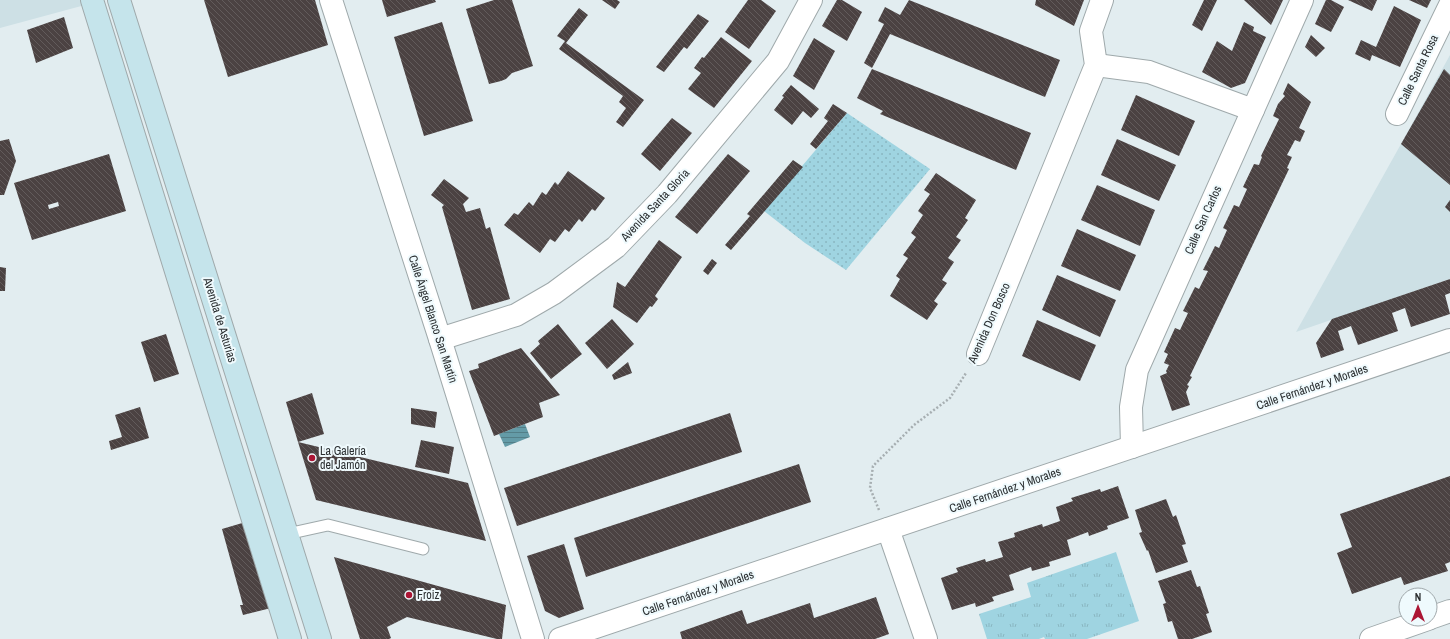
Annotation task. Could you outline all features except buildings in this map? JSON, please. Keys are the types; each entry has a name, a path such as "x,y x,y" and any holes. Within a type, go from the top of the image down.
{"main road":[{"path":"92,0 290,639"},
{"name":"Avenida de Asturias","path":"119,0 320,639"}],"street":[{"name":"Calle Ángel Blanco San Martín","path":"331,0 440,339 533,639"},
{"name":"Avenida Santa Gloria","path":"440,339 516,315 554,293 616,247 667,194 778,61 812,0"},
{"path":"1102,0 1091,31 1096,65 1149,72 1253,110"},
{"name":"Calle San Carlos","path":"1132,447 1131,407 1137,370 1302,0"},
{"name":"Calle Santa Rosa","path":"1397,114 1450,5"},
{"name":"Avenida Don Bosco","path":"978,354 1096,65"},
{"name":"Calle Fernández y Morales","path":"560,639 1450,340"},
{"path":"888,529 926,639"},
{"path":"1438,616 1450,611"},
{"path":"1371,639 1406,627"}],"lane":[{"path":"287,534 328,525 423,549"}],"path":[{"name":"Avenida Don Bosco","path":"888,529 870,488 873,466 914,425 950,398 978,354"}],"shaded area":[{"path":"0,0 83,0 85,5 0,28"},
{"path":"1450,55 1450,279 1296,332 1401,144"},
{"path":"525,424 530,437 505,447 499,434"}],"green space":[{"path":"847,113 930,169 846,270 805,243 764,211"},
{"path":"1116,552 1139,621 1087,639 1045,639 1044,637 1039,639 987,639 979,614 1031,597 1027,583"}],"place":[{"name":"La Galería del Jamón","path":"312,458"},
{"name":"Froiz","path":"409,595"}]}
